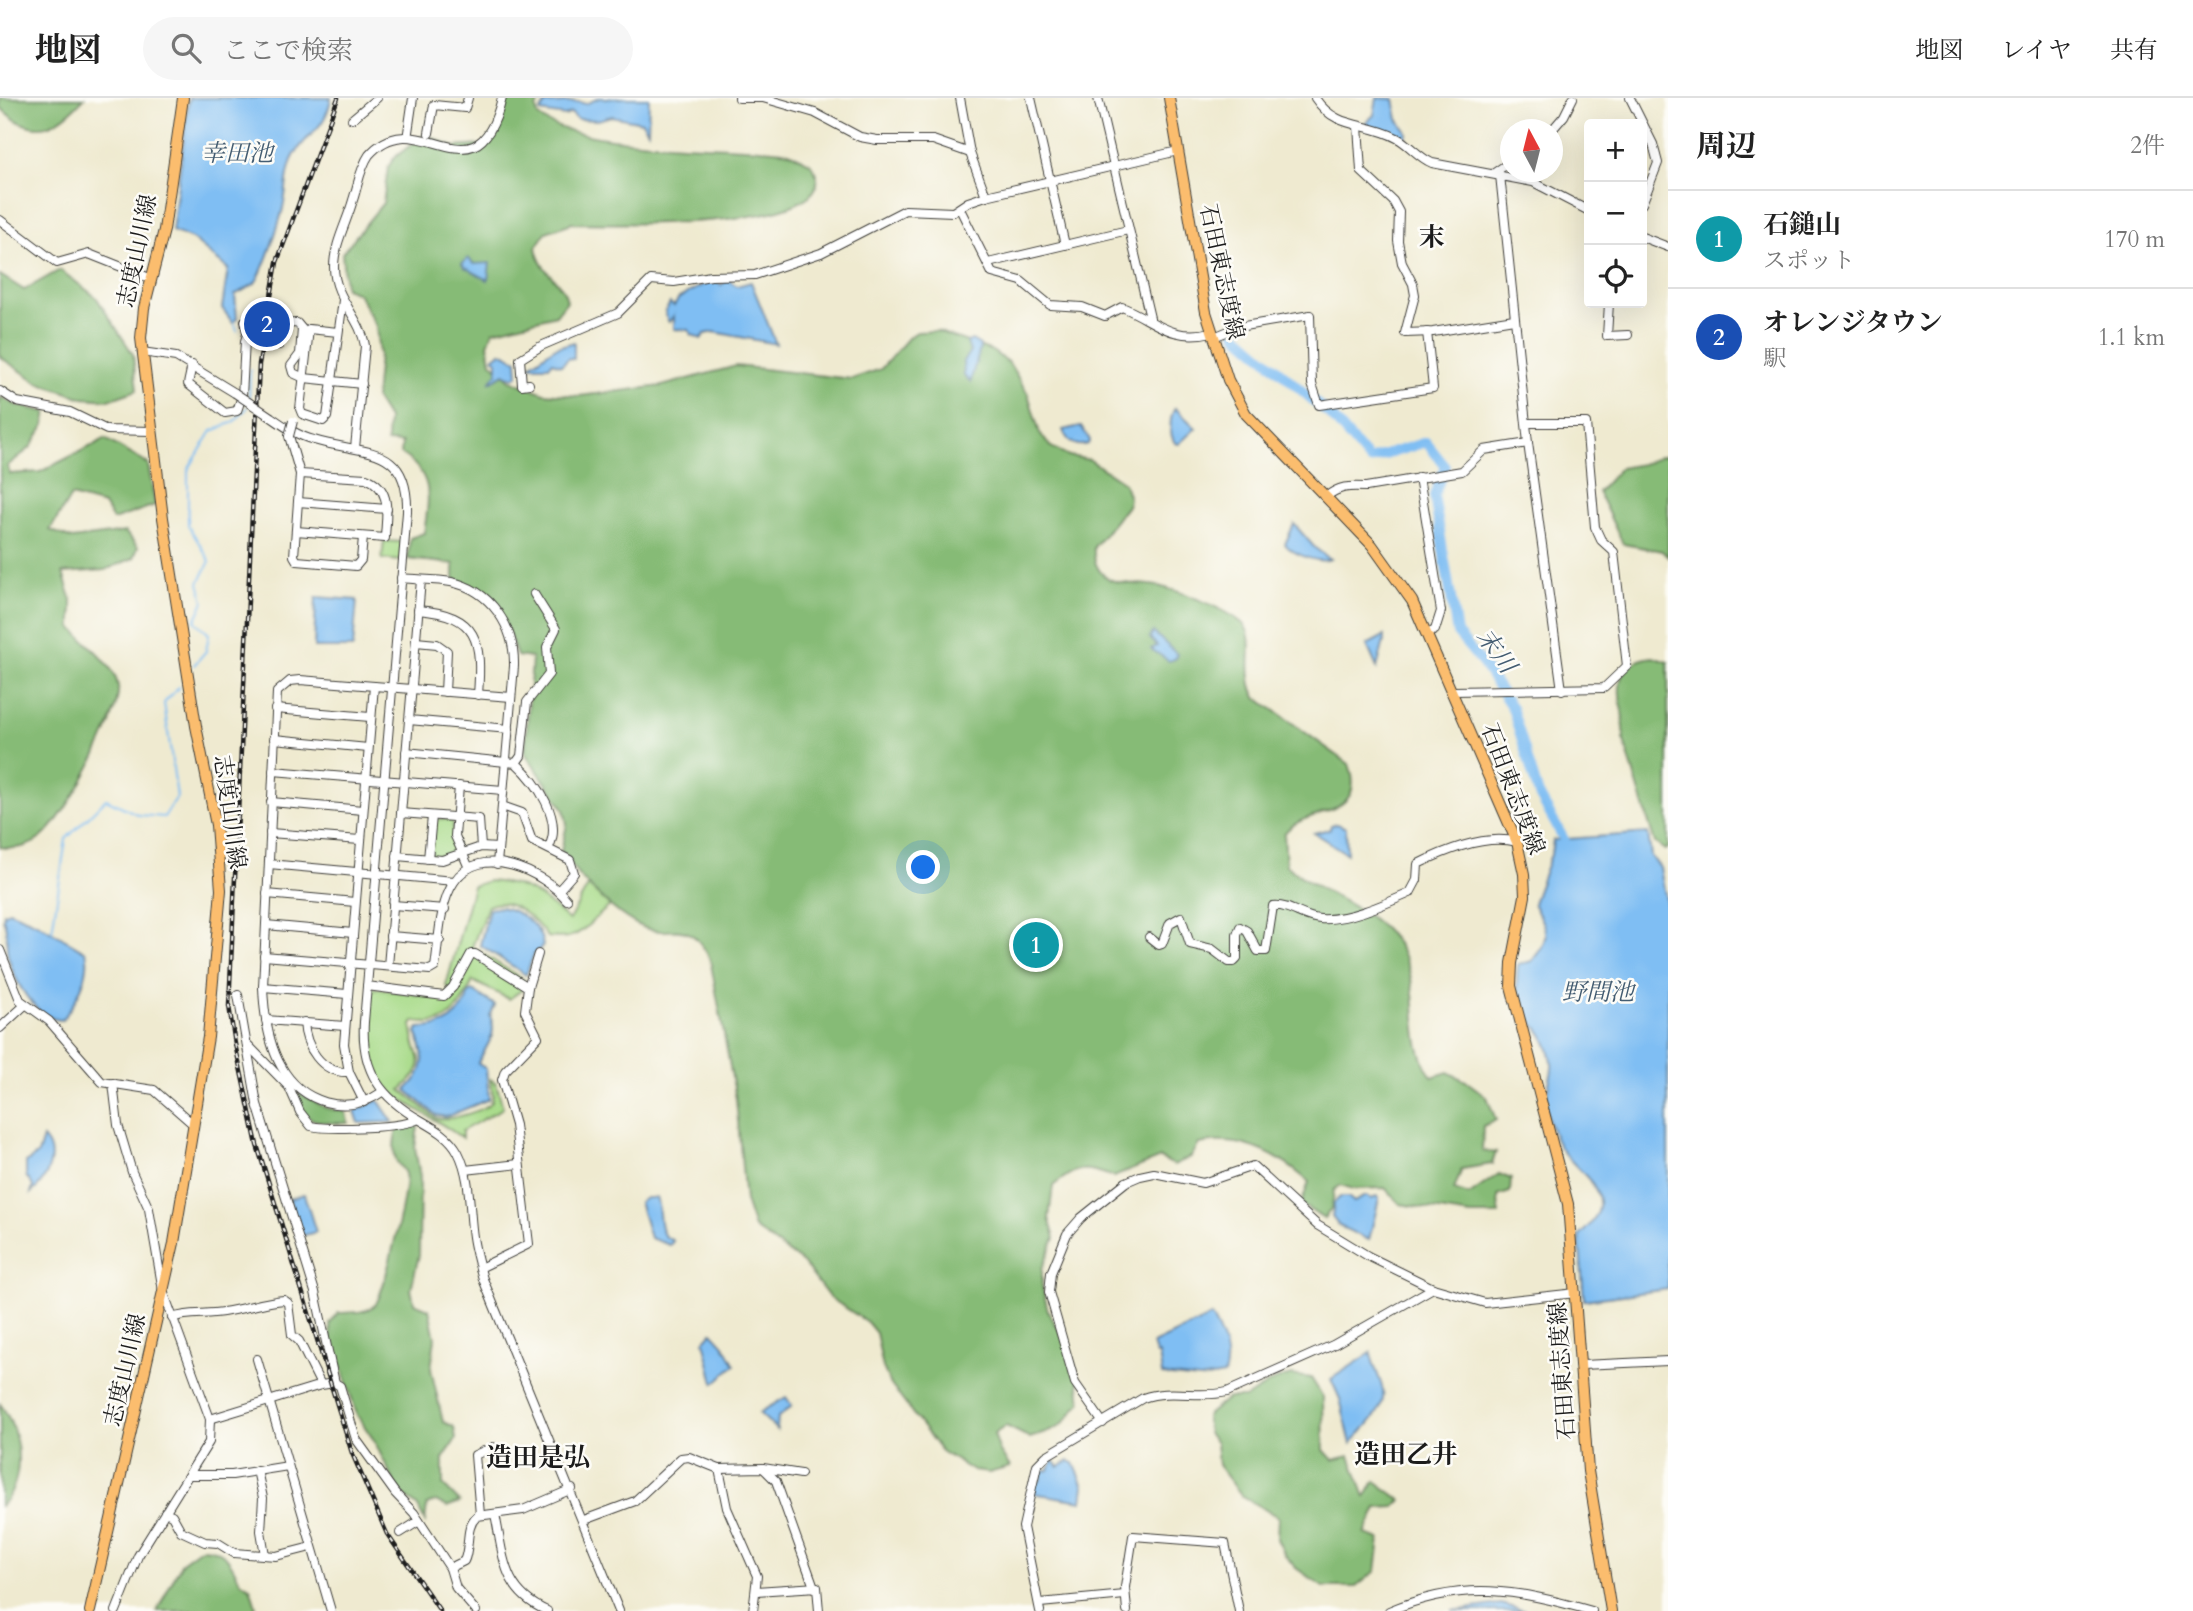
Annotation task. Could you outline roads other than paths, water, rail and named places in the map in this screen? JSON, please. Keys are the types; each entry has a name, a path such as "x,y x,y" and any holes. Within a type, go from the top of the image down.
{"main road":[{"name":"志度山川線","path":"90,1611 163,1291 208,1037 218,939 220,862 151,430 142,352 141,326 164,230 183,98"},
{"name":"石田東志度線","path":"1169,98 1213,334 1228,380 1247,414 1388,564 1412,601 1429,633 1517,842 1524,874 1525,896 1512,963 1511,986 1568,1204 1588,1471 1611,1611"}],"street":[{"path":"352,119 377,98"},
{"path":"408,132 413,98"},
{"path":"429,133 435,101 459,109 465,108 468,98"},
{"path":"355,448 362,384 363,338 343,300 334,267 336,252 363,167 378,145 408,132 429,133 457,145 474,144 491,132 502,98"},
{"path":"739,98 778,100 815,113 860,137 877,140 933,140 970,153"},
{"path":"960,98 970,153 986,196"},
{"path":"1031,98 1065,245"},
{"path":"1098,98 1150,318"},
{"path":"1315,98 1328,115 1397,138 1420,158 1432,163 1533,182 1584,208"},
{"path":"1561,119 1573,98"},
{"path":"1630,98 1653,144 1658,163 1647,191"},
{"path":"1358,126 1361,171 1393,201 1399,212 1398,241 1402,263 1413,284 1415,295 1405,333 1514,319"},
{"path":"529,384 522,384 520,359 541,346 618,313 651,280 674,282 711,276 755,275 821,253 905,210 945,213 986,196 1178,151"},
{"path":"1497,174 1500,171"},
{"path":"1497,174 1528,443 1562,690"},
{"path":"960,209 992,273 1021,281 1050,305 1082,307 1105,316 1122,307 1150,318 1166,332 1193,336 1310,315 1312,384 1319,405 1433,388 1427,332"},
{"path":"0,220 57,263 89,254 152,279"},
{"path":"988,263 1128,230"},
{"path":"1647,239 1668,247"},
{"path":"300,412 323,421 327,417 343,300"},
{"path":"1609,308 1607,336 1628,335"},
{"path":"279,345 284,324 292,321 301,326 300,354 291,366 293,373 303,378 362,384"},
{"path":"338,332 309,330 300,412 293,421 289,436 300,474 294,556 297,561 356,566 361,560 363,537"},
{"path":"192,365 188,384 193,390 225,413 237,411 242,396 247,333"},
{"path":"142,352 176,357 314,441 384,456 401,474 407,498 405,540 367,986 364,1053 368,1068 382,1092 449,1138 464,1170 480,1268 572,1489 617,1610"},
{"path":"0,391 17,402 70,412 107,430 151,430"},
{"path":"1454,691 1604,688 1628,666 1614,552 1601,540 1595,527 1586,423 1527,423"},
{"path":"1326,497 1336,489 1366,487 1462,471 1484,450 1528,443"},
{"path":"300,474 366,478 377,482 386,496 385,538"},
{"path":"1419,477 1441,611 1435,630 1429,633"},
{"path":"298,502 387,509"},
{"path":"296,531 405,540"},
{"path":"401,578 453,583 470,589 499,614 512,643 509,729 497,864"},
{"path":"388,966 421,580"},
{"path":"516,763 521,756 527,702 549,674 547,647 556,629 534,594"},
{"path":"418,610 445,613 469,627 480,650 478,695"},
{"path":"415,642 437,644 447,651 445,692"},
{"path":"382,1092 365,1102 334,1105 320,1101 298,1087 280,1065 266,1020 264,956 277,692 290,681 511,697"},
{"path":"365,1102 349,1072 345,1026 373,686"},
{"path":"275,709 370,717"},
{"path":"409,720 509,729"},
{"path":"274,739 368,748"},
{"path":"406,752 516,763 552,814 555,829 549,847"},
{"path":"273,771 503,790"},
{"path":"459,786 454,818 455,836 469,868"},
{"path":"271,802 363,810"},
{"path":"502,806 522,813 528,825 529,838 570,860 573,867 570,879 559,890"},
{"path":"401,813 479,820 481,847"},
{"path":"428,859 432,816"},
{"path":"270,833 360,840"},
{"path":"1149,937 1158,945 1162,944 1170,923 1181,917 1190,944 1212,949 1229,962 1234,962 1237,959 1237,935 1240,927 1247,931 1258,951 1266,951 1273,906 1281,905 1322,919 1339,916 1410,893 1417,880 1418,864 1429,858 1502,838 1517,842"},
{"path":"397,856 442,860 481,847 498,848"},
{"path":"269,864 454,881"},
{"path":"264,956 430,970 435,967 445,909 454,881 469,868 497,864 533,872 559,890 567,900"},
{"path":"267,894 355,902"},
{"path":"393,905 445,909"},
{"path":"266,925 353,933"},
{"path":"390,936 440,940"},
{"path":"0,950 25,1005 48,1021 102,1082 155,1090 194,1125"},
{"path":"367,986 444,996 453,987 471,954 475,954 528,987"},
{"path":"480,1268 529,1244 512,1111 502,1080 505,1071 538,1037 525,1012 528,987 538,954"},
{"path":"263,987 347,994"},
{"path":"238,995 257,1104 315,1292 335,1383"},
{"path":"0,1028 25,1005"},
{"path":"266,1020 345,1026"},
{"path":"304,1022 309,1046 314,1055 334,1070 349,1072"},
{"path":"247,1044 289,1087 300,1112 311,1126 380,1127 413,1123 418,1119"},
{"path":"113,1083 118,1125 132,1172 149,1209 163,1291 209,1419 209,1442 132,1568 116,1611"},
{"path":"464,1170 519,1164"},
{"path":"1105,1421 1075,1383 1049,1292 1054,1262 1067,1234 1098,1204 1126,1182 1140,1176 1154,1173 1203,1183 1245,1166 1259,1169 1317,1225 1368,1256 1433,1288 1485,1303 1576,1293"},
{"path":"1125,1595 1040,1607 1023,1527 1033,1475 1046,1457 1143,1398 1157,1393 1213,1396 1227,1392 1334,1345 1433,1288"},
{"path":"172,1318 184,1313 221,1312 260,1302 284,1300 288,1303 292,1335 299,1341 321,1385"},
{"path":"257,1359 331,1611"},
{"path":"1582,1365 1668,1361"},
{"path":"209,1419 321,1385 335,1383 340,1386 356,1439 419,1521 450,1568 456,1588 476,1611"},
{"path":"480,1515 475,1455 493,1447"},
{"path":"584,1520 635,1501 681,1458 689,1457 719,1469 763,1468 801,1475"},
{"path":"189,1475 232,1475 288,1466"},
{"path":"763,1468 776,1481 814,1587 817,1587 819,1611"},
{"path":"719,1469 727,1508 745,1551 754,1563 756,1591 753,1611"},
{"path":"257,1471 263,1498 261,1531 265,1555"},
{"path":"450,1568 464,1561 472,1521 480,1515 523,1510 572,1489"},
{"path":"165,1512 172,1515 181,1531 205,1542 218,1543 234,1553 276,1556 311,1547"},
{"path":"495,1514 511,1584 527,1601 547,1611"},
{"path":"400,1533 419,1521"},
{"path":"1127,1611 1125,1595 1133,1536 1226,1543 1239,1611"},
{"path":"756,1591 814,1587"},
{"path":"1389,1611 1444,1594 1499,1590 1520,1592 1592,1611"}],"water":[{"name":"幸田池","path":"189,98 331,98 324,119 292,160 282,210 271,246 258,279 235,295 237,318 233,323 222,308 228,269 192,239 172,231"},
{"path":"599,98 649,98 648,131 642,122 611,116 598,120 577,119 571,113 565,116 540,112 545,104 585,104"},
{"path":"1377,98 1394,99 1398,119 1407,132 1406,138 1361,127 1374,115"},
{"path":"468,258 474,264 490,263 488,280 464,267 462,264"},
{"path":"714,279 721,285 728,280 737,286 751,282 776,344 714,332 705,334 701,339 689,330 674,329 674,315 669,322 665,312 670,303 674,306 679,298"},
{"path":"972,340 980,345 971,382 964,376 963,361 970,352 967,342"},
{"path":"574,342 574,359 569,358 561,365 552,362 549,366 529,366 554,348"},
{"path":"501,352 517,360 518,375 513,378 504,374 489,383 497,373 497,361 493,358"},
{"path":"1175,408 1196,428 1179,444 1175,443 1171,430"},
{"path":"1081,426 1090,440 1088,444 1072,443 1063,430"},
{"path":"1294,524 1315,548 1330,559 1313,559 1288,548 1285,544"},
{"path":"316,597 357,600 353,648 314,648"},
{"path":"1153,632 1177,654 1175,659 1169,661 1151,649 1157,646 1150,638"},
{"path":"1384,636 1384,641 1377,668 1367,645"},
{"path":"1337,824 1346,828 1347,854 1314,833 1330,829 1331,825"},
{"name":"野間池","path":"1648,833 1651,856 1660,868 1668,910 1668,1289 1584,1300 1579,1236 1596,1216 1599,1201 1593,1185 1566,1156 1552,1131 1546,1104 1552,1067 1551,1056 1540,1032 1522,1009 1517,984 1518,965 1532,961 1545,938 1544,926 1533,903 1551,854 1553,840"},
{"path":"500,907 514,911 528,920 541,938 543,946 534,954 526,975 480,945 489,909"},
{"path":"9,911 37,923 86,952 87,969 84,979 77,997 62,1020 52,1018 34,1006 20,987 8,956 3,919 4,913"},
{"path":"473,991 495,1005 490,1016 492,1035 478,1063 486,1069 489,1099 446,1117 436,1115 406,1090 418,1077 423,1063 422,1049 416,1032 419,1028 437,1026 451,1020"},
{"path":"378,1100 393,1122 359,1123 355,1111"},
{"path":"43,1138 48,1145 51,1160 42,1182 31,1193 33,1186 26,1176 26,1163 38,1154"},
{"path":"304,1194 316,1232 301,1236 289,1199"},
{"path":"1366,1196 1372,1199 1377,1196 1379,1199 1369,1240 1339,1226 1332,1217 1334,1203 1340,1197 1348,1197 1354,1202"},
{"path":"646,1198 656,1198 662,1231 673,1241 670,1245 650,1238 639,1202"},
{"path":"1211,1316 1226,1352 1224,1375 1200,1379 1162,1375 1159,1354 1156,1354 1153,1344"},
{"path":"712,1332 724,1345 735,1365 714,1383 704,1341"},
{"path":"1371,1353 1382,1386 1383,1398 1378,1412 1351,1444 1340,1399 1331,1379"},
{"path":"786,1397 792,1406 778,1417 777,1430 759,1413"},
{"path":"1052,1460 1059,1467 1069,1461 1074,1463 1084,1486 1082,1501 1032,1493 1035,1481 1040,1481 1043,1471 1049,1470"},
{"path":"1501,1604 1526,1611 1452,1611"}],"waterway":[{"path":"234,322 237,331"},
{"name":"末川","path":"1236,333 1333,418 1369,460 1426,442 1445,466 1434,496 1457,633 1482,663 1512,708 1539,795 1570,850"},
{"path":"249,398 250,369"},
{"path":"194,665 206,651 209,634 195,621 204,601 199,583 210,561 188,525 188,470 212,431 234,422 248,407"},
{"path":"52,931 66,839 106,799 139,815 164,817 177,797 164,703 179,687"}],"railway":[{"path":"338,98 277,262 259,364 229,1006 257,1145 352,1453 387,1534 440,1611"}],"place":[{"name":"オレンジタウン","path":"267,324"},
{"name":"石鎚山","path":"1036,945"}],"district":[{"name":"末","path":"1432,237"},
{"name":"造田乙井","path":"1406,1454"},
{"name":"造田是弘","path":"538,1457"}]}
